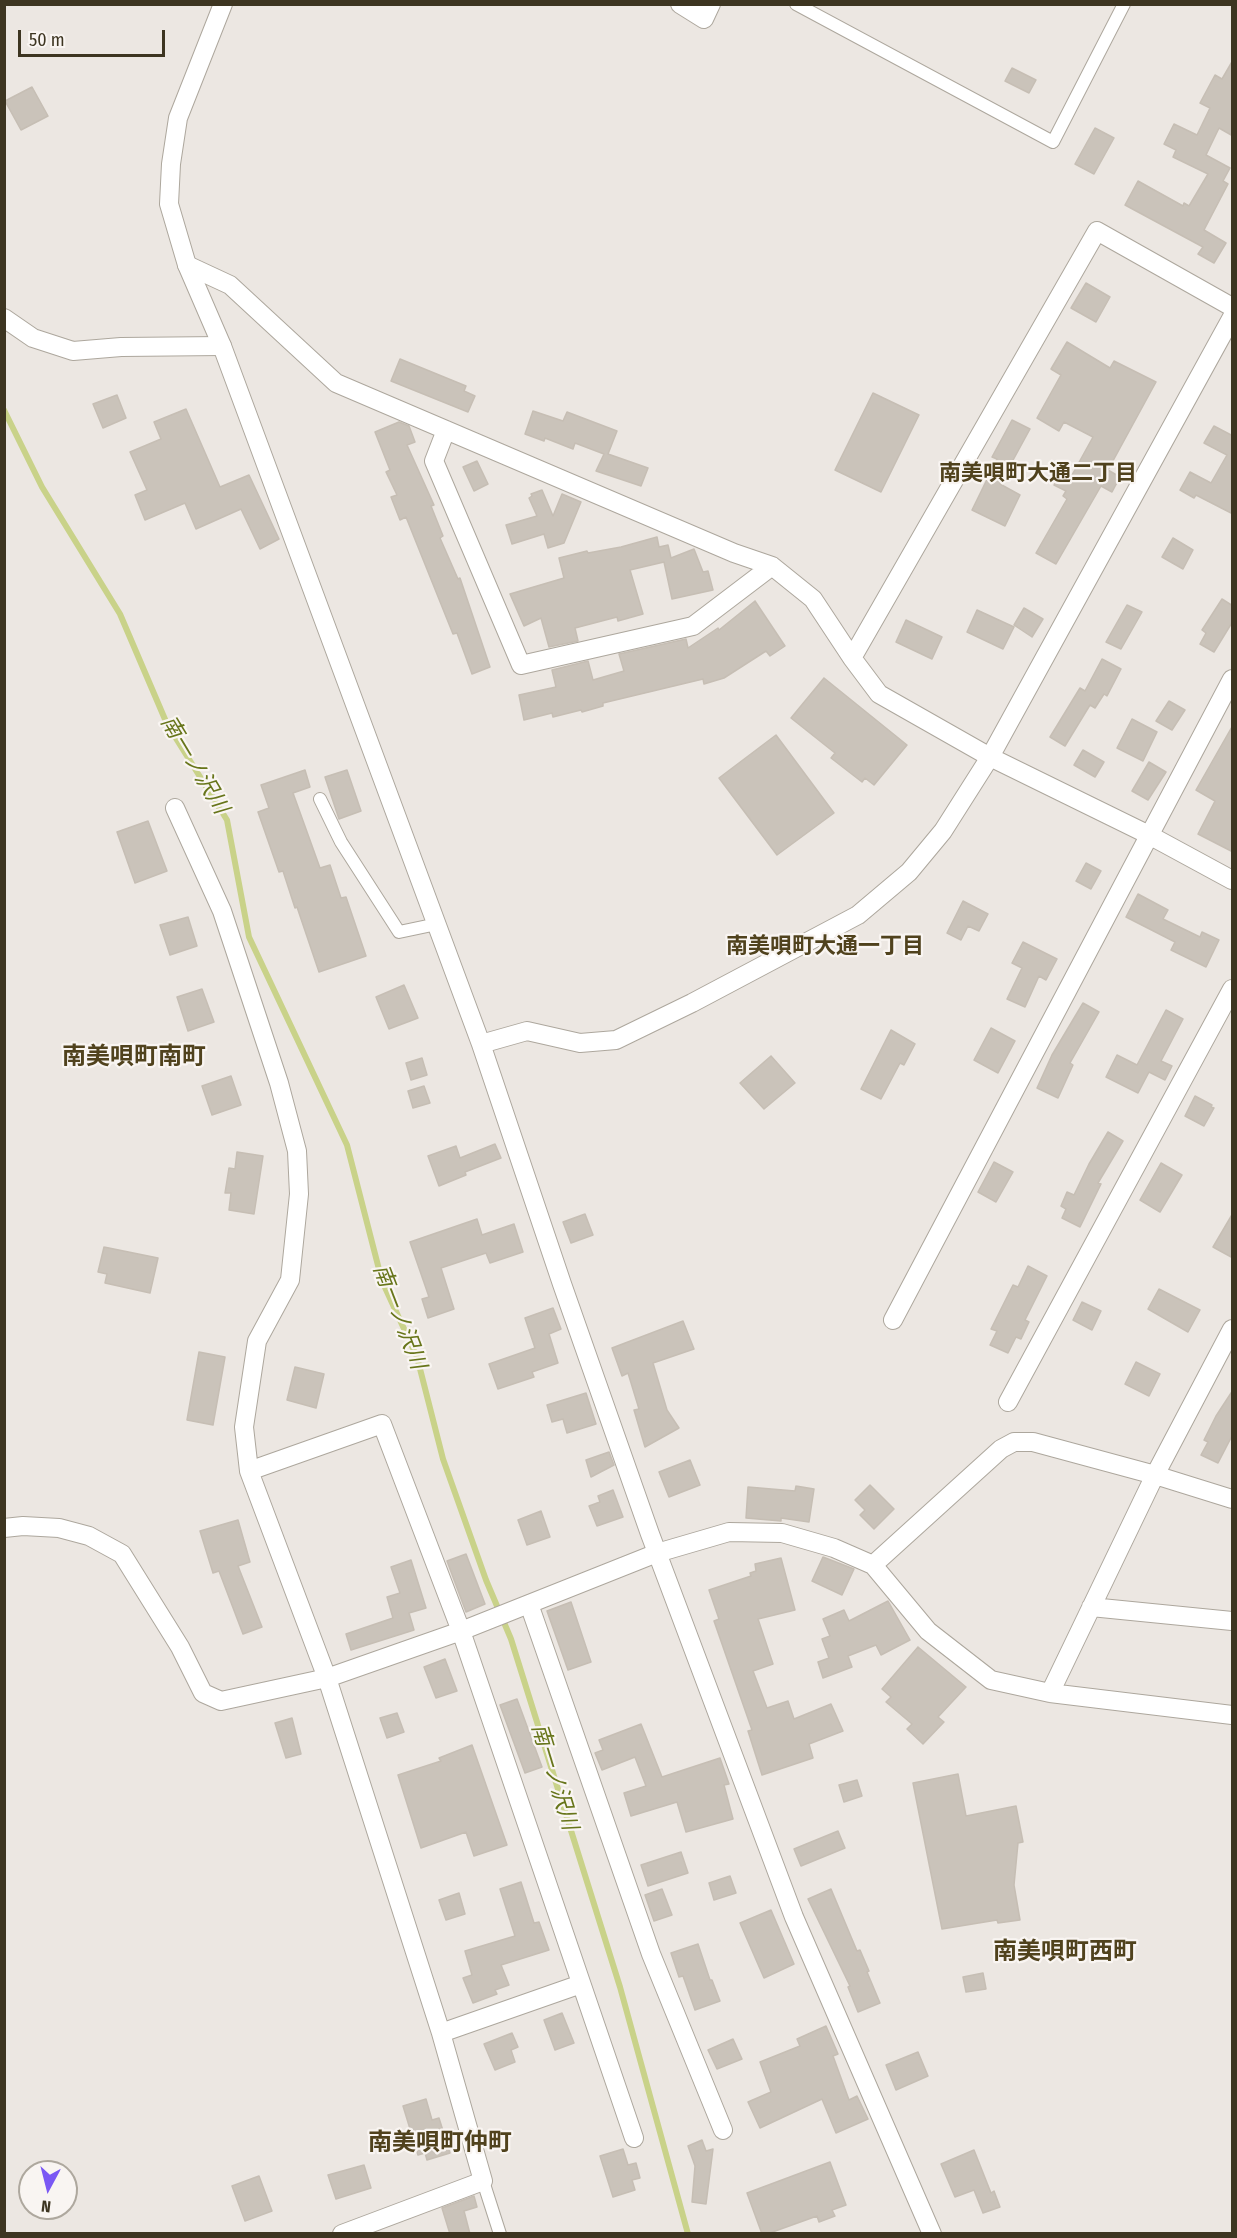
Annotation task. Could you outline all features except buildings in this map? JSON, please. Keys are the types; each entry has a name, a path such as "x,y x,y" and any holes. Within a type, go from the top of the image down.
{"street":[{"path":"224,4 178,118 171,164 169,204 187,265 222,346 437,924 481,1044 657,1553 794,1917 932,2234"},
{"path":"680,4 704,19 711,4"},
{"path":"852,658 1097,231 1233,307"},
{"path":"187,265 230,285 336,382 734,553 772,566 813,599 879,694 990,757 1149,835 1233,880"},
{"path":"481,1044 527,1031 580,1043 616,1040 692,1003 858,915 909,872 944,831 990,757 1233,316"},
{"path":"4,318 33,338 73,351 121,347 222,346"},
{"path":"446,430 434,461 521,665 693,626 772,566"},
{"path":"893,1320 1233,679"},
{"path":"175,808 222,911 279,1083 297,1151 299,1194 290,1280 257,1341 244,1427 249,1471 327,1678 441,2033 483,2181 342,2234"},
{"path":"1008,1402 1233,989"},
{"path":"1050,1693 1155,1475 1233,1329"},
{"path":"249,1471 382,1424 461,1631 634,2138"},
{"path":"873,1565 1000,1449 1014,1442 1033,1443 1155,1475 1233,1499"},
{"path":"4,1528 23,1526 59,1528 89,1536 122,1554 180,1647 203,1693 221,1701 327,1678 461,1631 657,1553 729,1532 782,1533 834,1548 873,1565 928,1631 991,1680 1050,1693 1233,1715"},
{"path":"523,1606 651,1954 723,2130"},
{"path":"1091,1607 1233,1621"},
{"path":"441,2033 581,1984"}],"lane":[{"path":"796,4 1053,142 1124,4"},
{"path":"320,799 341,842 399,932 437,924"},
{"path":"483,2181 500,2234"}],"waterway":[{"name":"南一ノ沢川","path":"4,410 42,487 120,614 167,724 227,820 249,937 347,1145 382,1281 417,1357 443,1459 486,1580 511,1639 620,1987 688,2234"}],"district":[{"name":"南美唄町大通二丁目","path":"1038,474"},
{"name":"南美唄町大通一丁目","path":"825,947"},
{"name":"南美唄町南町","path":"134,1057"},
{"name":"南美唄町西町","path":"1065,1952"},
{"name":"南美唄町仲町","path":"440,2143"}]}
